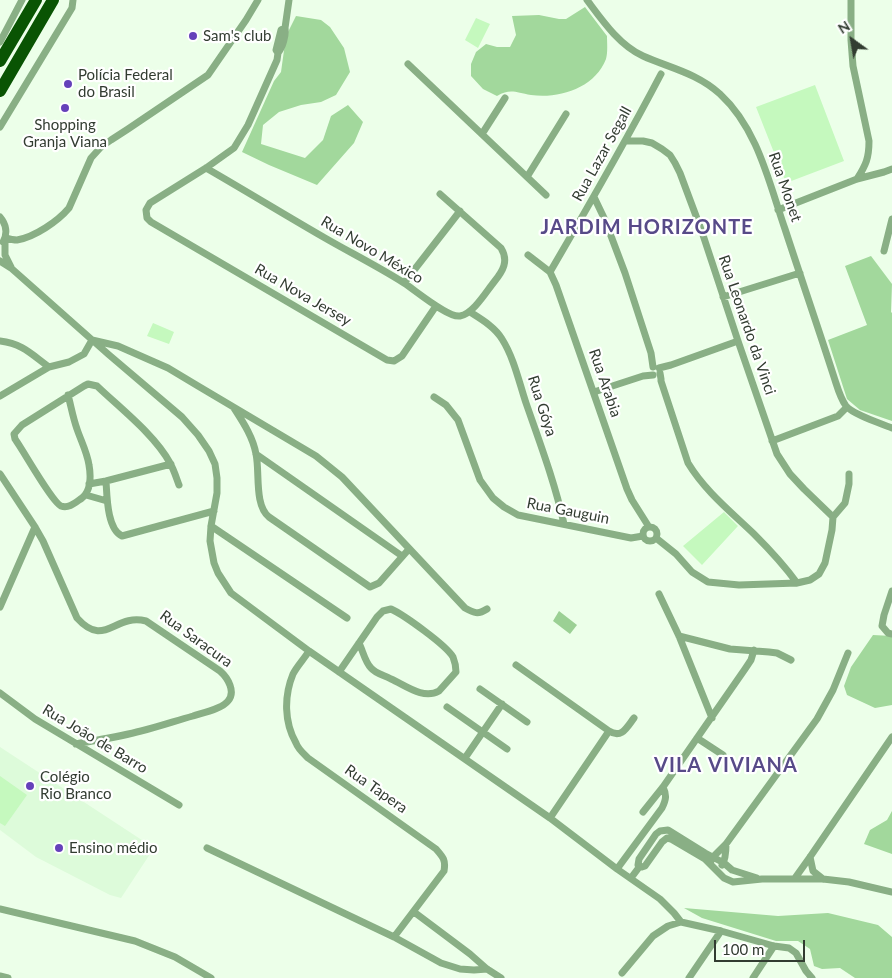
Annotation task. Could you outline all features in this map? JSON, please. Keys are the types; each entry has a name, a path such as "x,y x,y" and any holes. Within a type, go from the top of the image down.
{"highway":[{"path":"0,61 36,0"},
{"path":"0,91 53,0"}],"street":[{"path":"1,40 22,0"},
{"path":"0,127 72,4 79,0"},
{"path":"5,238 16,240 33,235 64,214 69,208 91,158 101,147 208,75 258,0"},
{"path":"206,168 234,148 248,125 274,66 281,30 285,28 289,0"},
{"name":"Rua Monet","path":"587,0 610,28 631,49 693,76 719,93 733,106 760,155 836,384 847,407"},
{"path":"851,0 852,57 869,141 869,154 857,180"},
{"path":"408,64 546,195"},
{"name":"Rua Lazar Segall","path":"550,272 626,141 661,74"},
{"path":"482,134 505,98"},
{"path":"527,177 566,114"},
{"path":"633,128 642,141"},
{"name":"Rua Leonardo da Vinci","path":"626,141 652,143 670,156 680,173 702,232 777,454 790,474 833,517"},
{"name":"Rua Nova Jersey","path":"206,168 150,203 146,210 147,218 387,360 394,361 402,356 436,306"},
{"name":"Rua Novo México","path":"206,168 404,283 452,315 457,316 470,312"},
{"path":"778,210 892,169"},
{"path":"440,194 501,248 504,254 504,268 470,312"},
{"path":"594,197 605,220 621,264 688,463 709,492 755,535 780,561 797,583 815,578 824,567 833,517 845,503 849,474"},
{"path":"587,209 601,213"},
{"path":"404,283 460,211"},
{"path":"0,217 5,225 4,250 11,268"},
{"path":"884,251 892,219"},
{"path":"0,246 5,238"},
{"name":"Rua Arabia","path":"528,255 550,272 556,285 627,489 649,527 656,530 656,538"},
{"path":"0,260 182,417 198,435 215,464 217,493 210,541 218,573 231,593 309,651 550,818 660,900 681,922"},
{"path":"723,297 800,273"},
{"name":"Rua Góya","path":"470,312 494,329 507,348 554,484 564,524"},
{"path":"0,396 49,367 69,362 84,354 92,340"},
{"path":"92,340 118,346 168,368 310,452 342,477 465,608 477,613 481,613 486,609"},
{"path":"594,392 669,368 672,365 738,341"},
{"path":"0,342 13,343 24,348 49,367"},
{"path":"68,395 77,430 86,452 89,466 89,484 86,495 70,506 59,504 50,493 14,434 22,425 68,395 84,386 92,384 97,386 160,447 171,464 179,485"},
{"name":"Rua Gauguin","path":"434,397 446,405 458,420 480,480 493,498 504,507 518,515 533,519 630,538 643,536"},
{"path":"232,406 246,428 256,454 261,505 265,514 370,587 379,583 409,550"},
{"path":"772,441 838,416 847,407 853,412 892,428"},
{"path":"256,454 402,556"},
{"path":"89,484 171,464"},
{"name":"Rua Saracura","path":"0,474 43,541 77,618 83,625 98,632 132,619 146,621 220,671 231,687 229,701 223,706 140,732 76,744"},
{"path":"106,481 107,501 112,524 117,533 122,536 214,511"},
{"path":"86,495 107,501"},
{"path":"211,526 348,618"},
{"path":"0,607 35,527"},
{"path":"643,536 644,531 649,527"},
{"name":"Rua Arabia","path":"643,536 645,540 649,541 656,538"},
{"name":"Rua Arabia","path":"656,538 676,554 692,572 708,582 739,586 797,583"},
{"path":"892,590 882,626 888,633 892,634"},
{"path":"659,594 679,636 712,718"},
{"path":"339,672 377,616 383,611 391,609 444,646 454,658 456,672 435,693 431,694 410,689 372,670 359,643"},
{"path":"679,636 730,649 777,653 791,660"},
{"path":"643,812 663,787 746,669 754,650"},
{"name":"Rua Tapera","path":"309,651 294,672 287,692 286,713 296,744 308,758 436,849 443,857 444,871 394,937"},
{"path":"711,860 726,844 817,719 833,690 848,653"},
{"path":"516,665 614,734 623,732 634,718"},
{"path":"480,689 527,722"},
{"name":"Rua João de Barro","path":"0,693 35,719 179,805"},
{"path":"465,758 502,704"},
{"path":"447,707 508,749"},
{"path":"550,818 609,731"},
{"path":"795,878 892,737"},
{"path":"697,738 723,755"},
{"path":"617,869 662,808 666,797 663,787"},
{"path":"640,866 637,863 656,834 662,830 668,830 711,860 724,878 733,882 762,879 823,879 849,882 892,892"},
{"path":"631,878 640,866 645,866 662,842 667,838 671,838 711,860 724,863 732,870 762,879"},
{"path":"717,870 724,863 726,844"},
{"path":"207,848 394,937 450,966 460,969 487,969"},
{"path":"641,856 649,861"},
{"path":"810,857 814,871 823,879"},
{"path":"733,882 742,874"},
{"path":"0,909 135,941 175,957 211,978"},
{"path":"414,912 501,978"},
{"path":"622,973 654,936 668,926 681,922 774,946 789,948 794,951 812,978"},
{"path":"689,978 721,931"},
{"path":"753,978 774,946"},
{"path":"0,976 8,978"}],"shaded area":[{"path":"585,7 607,36 607,53 601,69 585,84 564,93 553,95 542,96 510,92 497,96 483,89 471,76 471,64 476,52 486,44 497,47 510,47 516,35 512,16 539,15 566,19"},
{"path":"296,16 321,20 330,27 344,48 350,72 336,95 321,102 301,105 279,112 263,125 261,144 305,158 323,140 331,116 348,105 363,122 354,143 317,185 242,152 274,81 281,72 286,36"},
{"path":"476,18 490,24 478,48 465,40"},
{"path":"815,85 844,161 786,183 756,107"},
{"path":"871,256 892,284 892,421 860,410 847,399 828,340 867,325 845,266"},
{"path":"153,323 174,332 169,344 147,336"},
{"path":"724,512 738,526 702,565 683,546"},
{"path":"559,611 577,625 570,634 553,621"},
{"path":"873,635 892,636 892,705 875,708 847,695 844,686 851,667"},
{"name":"Colégio Rio Branco","path":"0,747 154,848 121,898 110,895 36,857 0,830"},
{"path":"0,776 27,795 5,826 0,823"},
{"path":"892,811 892,854 864,844 870,830 887,820"},
{"path":"684,908 778,916 828,913 878,925 892,937 892,978 855,978 840,968 822,969 814,966 810,949 798,941 776,941 702,918"}],"place":[{"name":"Sam's club","path":"193,36"},
{"name":"Polícia Federal do Brasil","path":"68,84"},
{"name":"Shopping Granja Viana","path":"65,108"},
{"name":"Colégio Rio Branco","path":"30,786"},
{"name":"Ensino médio","path":"59,848"}],"district":[{"name":"JARDIM HORIZONTE","path":"647,228"},
{"name":"VILA VIVIANA","path":"726,766"}]}
